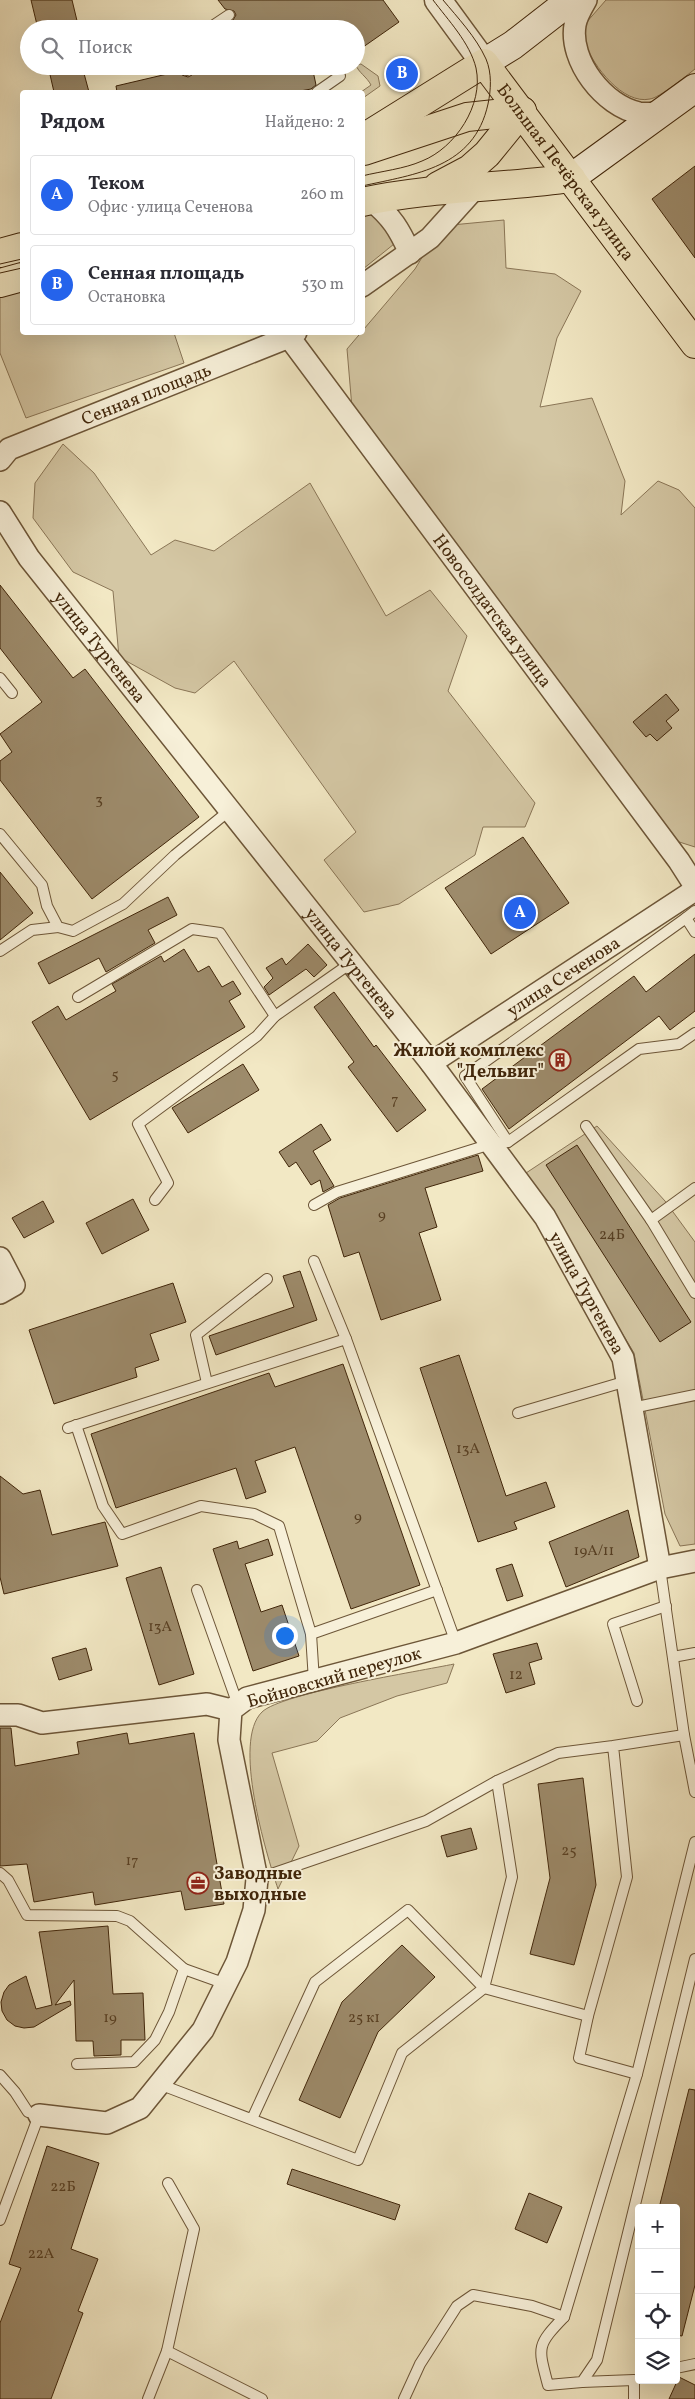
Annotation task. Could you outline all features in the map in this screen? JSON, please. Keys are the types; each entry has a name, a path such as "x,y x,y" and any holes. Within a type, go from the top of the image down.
{"main road":[{"path":"365,137 513,45 571,0"},
{"name":"Большая Печёрская улица","path":"484,62 695,344"},
{"path":"367,201 430,191 530,184 571,178 695,88"},
{"path":"365,150 467,118 522,112"},
{"path":"430,191 470,168 487,154 522,112"},
{"path":"0,253 20,248"},
{"path":"0,283 20,278"}],"street":[{"name":"Большая Печёрская улица","path":"438,0 484,62"},
{"path":"586,0 575,25 576,47 583,65 598,87 613,102 638,113 659,113"},
{"path":"365,284 430,238 476,187"},
{"path":"367,201 390,215 400,230 410,253"},
{"name":"Сенная площадь","path":"0,460 9,449 292,335"},
{"name":"Новосолдатская улица","path":"292,335 679,861 695,888"},
{"name":"улица Тургенева","path":"2,520 30,558 351,963 431,1063 500,1143 545,1217 623,1358 660,1568"},
{"name":"улица Сеченова","path":"431,1063 695,888"},
{"path":"0,1258 14,1285 0,1293"},
{"name":"Бойновский переулок","path":"39,2115 107,2123 140,2108 203,2030 237,1962 254,1910 258,1879 229,1740 234,1707 246,1698 456,1643 660,1568 695,1562"},
{"path":"0,1715 18,1715 42,1723 207,1704 234,1707"}],"lane":[{"path":"222,20 229,15"},
{"path":"320,90 340,76"},
{"path":"0,678 12,693"},
{"path":"0,951 32,930 58,927 73,930 123,904 175,854 230,810"},
{"path":"0,834 42,885 47,906 58,927"},
{"path":"500,1143 465,1076 695,911"},
{"path":"686,918 695,932"},
{"path":"78,997 192,929 220,933 275,1016"},
{"path":"155,1200 168,1183 138,1124 257,1036 275,1016 351,963"},
{"path":"314,1205 337,1192 500,1143 639,1049 679,1044 695,1033"},
{"path":"586,1126 651,1220 695,1293"},
{"path":"651,1220 695,1188"},
{"path":"314,1261 346,1339 456,1643"},
{"path":"207,1383 196,1335 267,1279"},
{"path":"314,1680 311,1634 279,1526 254,1514 201,1506 122,1534 103,1506 72,1426 346,1339"},
{"path":"518,1412 627,1381"},
{"path":"632,1408 695,1395"},
{"path":"660,1568 684,1735 695,1792"},
{"path":"197,1590 234,1707"},
{"path":"311,1634 437,1590"},
{"path":"636,1701 613,1624 666,1606"},
{"path":"673,1657 695,1653"},
{"path":"258,1879 426,1821 497,1781 558,1753 684,1735"},
{"path":"613,1746 627,1877 588,2016 579,2058 637,2074"},
{"path":"159,2084 358,2160 402,2053 484,1988 512,1877 497,1781"},
{"path":"635,2380 548,2385 539,2351 546,2336 564,2316 637,2074 695,1842"},
{"path":"0,1873 8,1880 27,1915 117,1916 130,1921 184,1969 226,1984"},
{"path":"252,2119 315,1982 408,1910 484,1988 588,2016"},
{"path":"582,2382 597,2360 695,1959"},
{"path":"77,2064 134,2062 155,2040 169,2012 184,1969"},
{"path":"0,2075 16,2092 28,2112 39,2115 3,2202 0,2220"},
{"path":"148,2399 167,2351 194,2228 168,2183"},
{"path":"404,2399 420,2364 457,2306 473,2295 532,2306 564,2316"},
{"path":"167,2351 262,2399"},
{"path":"680,2367 695,2364"},
{"path":"634,2399 636,2384"}],"shaded area":[{"path":"606,0 695,0 695,69 654,98 640,99 620,90 602,72 585,43 585,24"},
{"path":"365,67 378,76 380,86 365,97 364,90 371,85 363,75 365,75"},
{"path":"389,209 399,240 365,267 365,214"},
{"path":"504,220 506,268 555,274 581,291 557,338 540,407 592,398 625,481 621,515 658,481 679,490 695,508 695,847 673,840 352,408 347,349 359,335 365,335 365,328 415,269 441,226"},
{"path":"20,292 20,335 175,335 184,363 26,418 0,353 0,297"},
{"path":"63,444 94,473 151,555 175,540 214,551 310,483 386,616 430,590 467,636 448,691 535,803 525,827 483,827 475,855 399,904 364,912 324,860 356,832 234,661 195,693 175,688 119,657 113,591 73,572 33,518 35,483"},
{"path":"597,1126 665,1201 695,1242 695,1544 680,1546 665,1514 634,1353 526,1173"},
{"path":"454,1664 447,1683 397,1696 340,1718 317,1741 272,1753 299,1846 278,1889 260,1825 251,1771 250,1747 254,1726 262,1712 295,1697 322,1690"}],"building":[{"path":"31,0 72,0 77,20 36,20"},
{"path":"218,0 383,0 399,22 365,46 365,20 233,20 236,15 234,11 225,9"},
{"path":"50,75 84,75 88,90 54,90"},
{"path":"163,75 182,75 188,77 192,75 314,75 316,85 306,90 117,90 116,86"},
{"path":"695,166 695,258 652,199"},
{"path":"0,585 73,678 85,669 199,817 92,899 0,780 0,761 12,752 0,734 42,702 0,648"},
{"path":"666,694 679,710 666,721 672,728 657,741 650,734 646,737 633,722"},
{"path":"523,837 569,903 491,954 445,888"},
{"path":"0,872 33,913 0,940"},
{"path":"168,897 177,915 148,930 155,943 106,972 99,958 49,984 38,963"},
{"path":"308,944 327,965 314,977 306,969 269,995 264,987 273,978 266,968 282,958 286,965"},
{"path":"184,949 198,972 209,966 222,987 233,981 241,994 229,1001 245,1027 90,1120 32,1022 58,1006 66,1020 116,991 112,984 161,956 164,962"},
{"name":"Жилой комплекс \"Дельвиг\"","path":"695,954 695,1011 670,1030 659,1016 509,1129 482,1089 634,976 646,992"},
{"path":"334,992 374,1047 376,1045 426,1110 397,1132 348,1067 354,1062 314,1007"},
{"path":"243,1064 259,1090 188,1133 172,1108"},
{"path":"321,1124 331,1140 313,1151 334,1186 323,1192 320,1180 311,1185 296,1162 289,1167 279,1152"},
{"path":"577,1145 691,1322 660,1342 546,1165"},
{"path":"478,1155 483,1171 425,1188 437,1227 419,1233 441,1300 381,1320 359,1252 344,1257 328,1205 340,1198"},
{"path":"133,1199 149,1230 102,1254 86,1223"},
{"path":"43,1201 54,1222 24,1238 12,1218"},
{"path":"300,1271 317,1320 216,1355 209,1336 294,1307 283,1276"},
{"path":"173,1283 186,1322 150,1334 159,1360 135,1368 137,1377 54,1404 29,1330"},
{"path":"459,1355 506,1496 546,1482 555,1507 514,1522 517,1529 478,1542 420,1368"},
{"path":"343,1364 420,1585 351,1609 295,1447 255,1461 266,1492 246,1499 236,1468 116,1508 91,1434 269,1373 275,1387"},
{"path":"0,1476 23,1494 40,1490 52,1535 105,1522 118,1566 4,1594 0,1577"},
{"path":"628,1510 639,1557 566,1587 549,1542"},
{"path":"268,1539 273,1555 245,1564 261,1612 282,1605 299,1656 253,1671 213,1549 237,1541 239,1549"},
{"path":"512,1564 523,1596 507,1601 496,1569"},
{"path":"161,1567 194,1674 159,1685 126,1578"},
{"path":"537,1643 542,1659 529,1663 535,1684 506,1693 493,1654"},
{"path":"86,1648 92,1670 59,1680 52,1658"},
{"path":"0,1728 11,1728 15,1766 79,1754 77,1742 127,1733 129,1744 194,1733 224,1904 185,1910 181,1891 95,1905 93,1892 34,1902 27,1864 0,1866"},
{"path":"583,1778 596,1885 574,1965 530,1954 550,1878 538,1784"},
{"path":"471,1828 477,1849 447,1857 441,1836"},
{"path":"108,1926 113,1994 143,1993 145,2040 121,2040 121,2055 94,2056 93,2041 76,2041 74,1980 55,2005 70,2001 71,2005 34,2027 24,2028 15,2026 7,2020 2,2011 1,2002 4,1992 9,1985 26,1976 36,2009 52,2005 39,1932"},
{"path":"402,1945 435,1977 378,2032 340,2118 299,2100 342,2002"},
{"path":"689,2089 695,2090 695,2285 682,2336 680,2336 680,2204 660,2204"},
{"path":"47,2146 99,2163 71,2249 98,2259 78,2311 83,2313 51,2399 0,2399 0,2323 21,2268 9,2264"},
{"path":"292,2169 400,2205 395,2220 287,2184"},
{"path":"529,2193 562,2207 547,2243 515,2229"},
{"path":"680,2378 695,2385 695,2399 669,2399 676,2384 680,2384"}],"tram line":[{"path":"365,175 408,166 434,155 456,136 471,110 476,96 477,82 473,59 458,32 433,0"},
{"path":"365,185 422,172 440,164 456,155 470,142 481,125 490,93 488,64 472,35 443,0"},
{"path":"0,264 20,259"},
{"path":"0,273 20,268"}],"place":[{"name":"Сенная площадь","path":"402,74"},
{"name":"Теком","path":"520,913"},
{"name":"Жилой комплекс \"Дельвиг\"","path":"560,1060"},
{"name":"Заводные выходные","path":"198,1883"}]}
